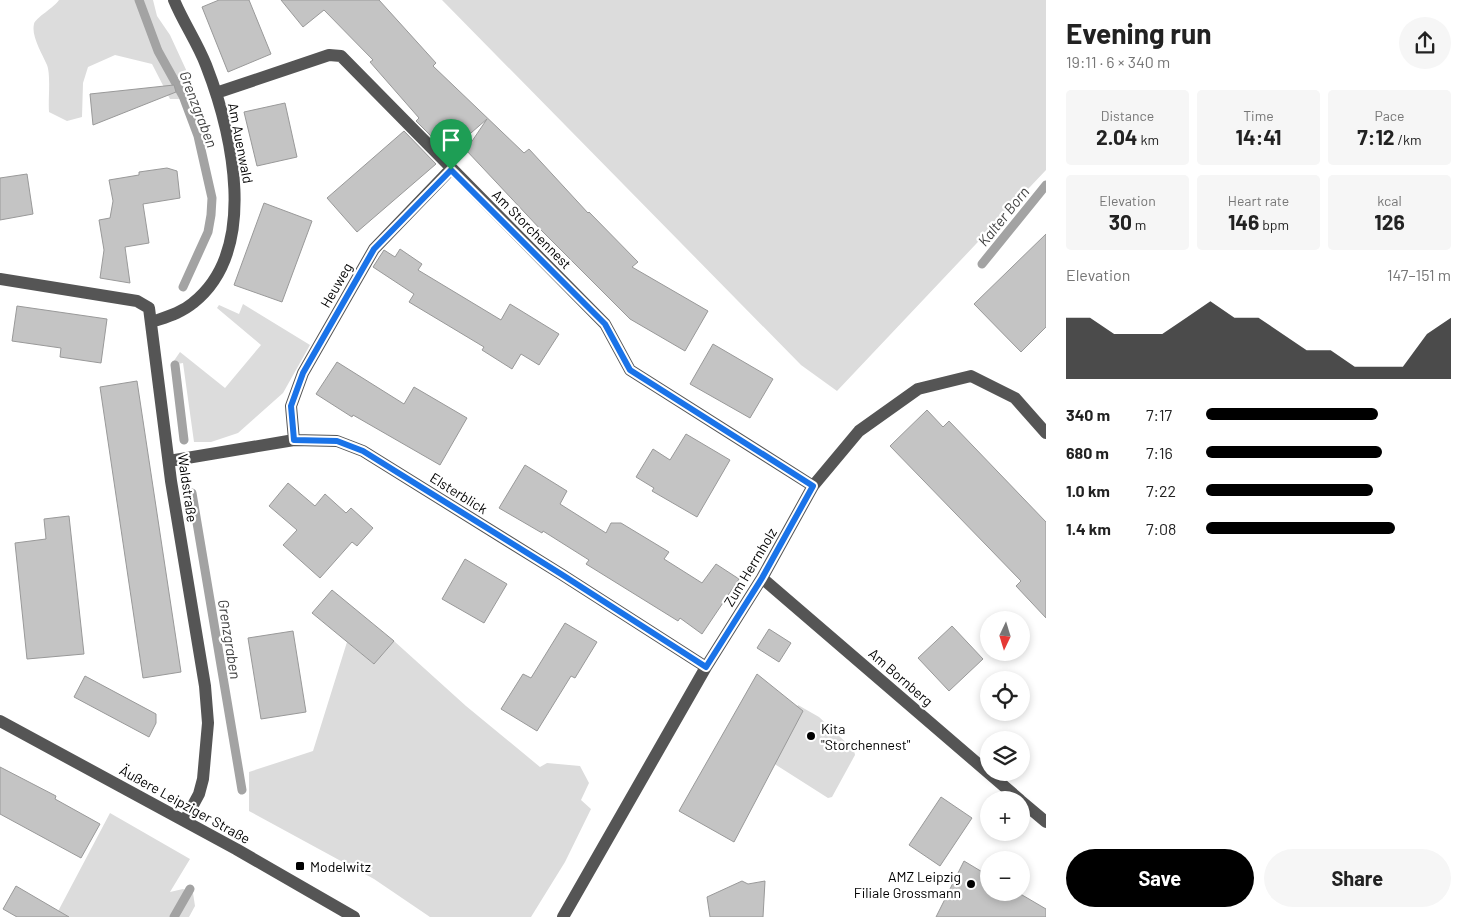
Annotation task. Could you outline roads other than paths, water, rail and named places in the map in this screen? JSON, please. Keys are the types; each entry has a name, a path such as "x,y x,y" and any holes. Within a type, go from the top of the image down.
{"street":[{"name":"Am Auenwald","path":"152,322 177,313 194,303 218,273 230,236 236,205 232,162 216,94 205,62 174,0"},
{"name":"Am Storchennest","path":"216,94 329,55 341,56 451,170 605,324 630,370 813,486"},
{"name":"Heuweg","path":"294,440 291,406 303,373 374,249 451,170"},
{"name":"Waldstraße","path":"0,279 137,301 149,308 169,461 208,723 203,779 199,794 185,820"},
{"name":"Zum Herrnholz","path":"563,917 706,667 762,578 813,486 859,431 918,389 971,376 1014,398 1046,433"},
{"name":"Elsterblick","path":"169,461 294,440 337,441 363,451 706,667"},
{"name":"Am Bornberg","path":"762,578 1010,791"},
{"name":"Äußere Leipziger Straße","path":"0,721 185,820 354,917"},
{"name":"Am Bornberg","path":"1030,808 1046,822"}],"waterway":[{"name":"Grenzgraben","path":"139,0 158,51 183,96 198,136 212,198 208,232 183,287"},
{"name":"Kalter Born","path":"982,264 1046,185"},
{"name":"Grenzgraben","path":"175,365 184,440"},
{"name":"Grenzgraben","path":"192,493 242,790"},
{"name":"Grenzgraben","path":"174,917 190,889"}],"place":[{"name":"Kita \"Storchennest\"","path":"811,736"},
{"name":"Modelwitz","path":"300,866"},
{"name":"AMZ Leipzig Filiale Grossmann","path":"971,884"}]}
